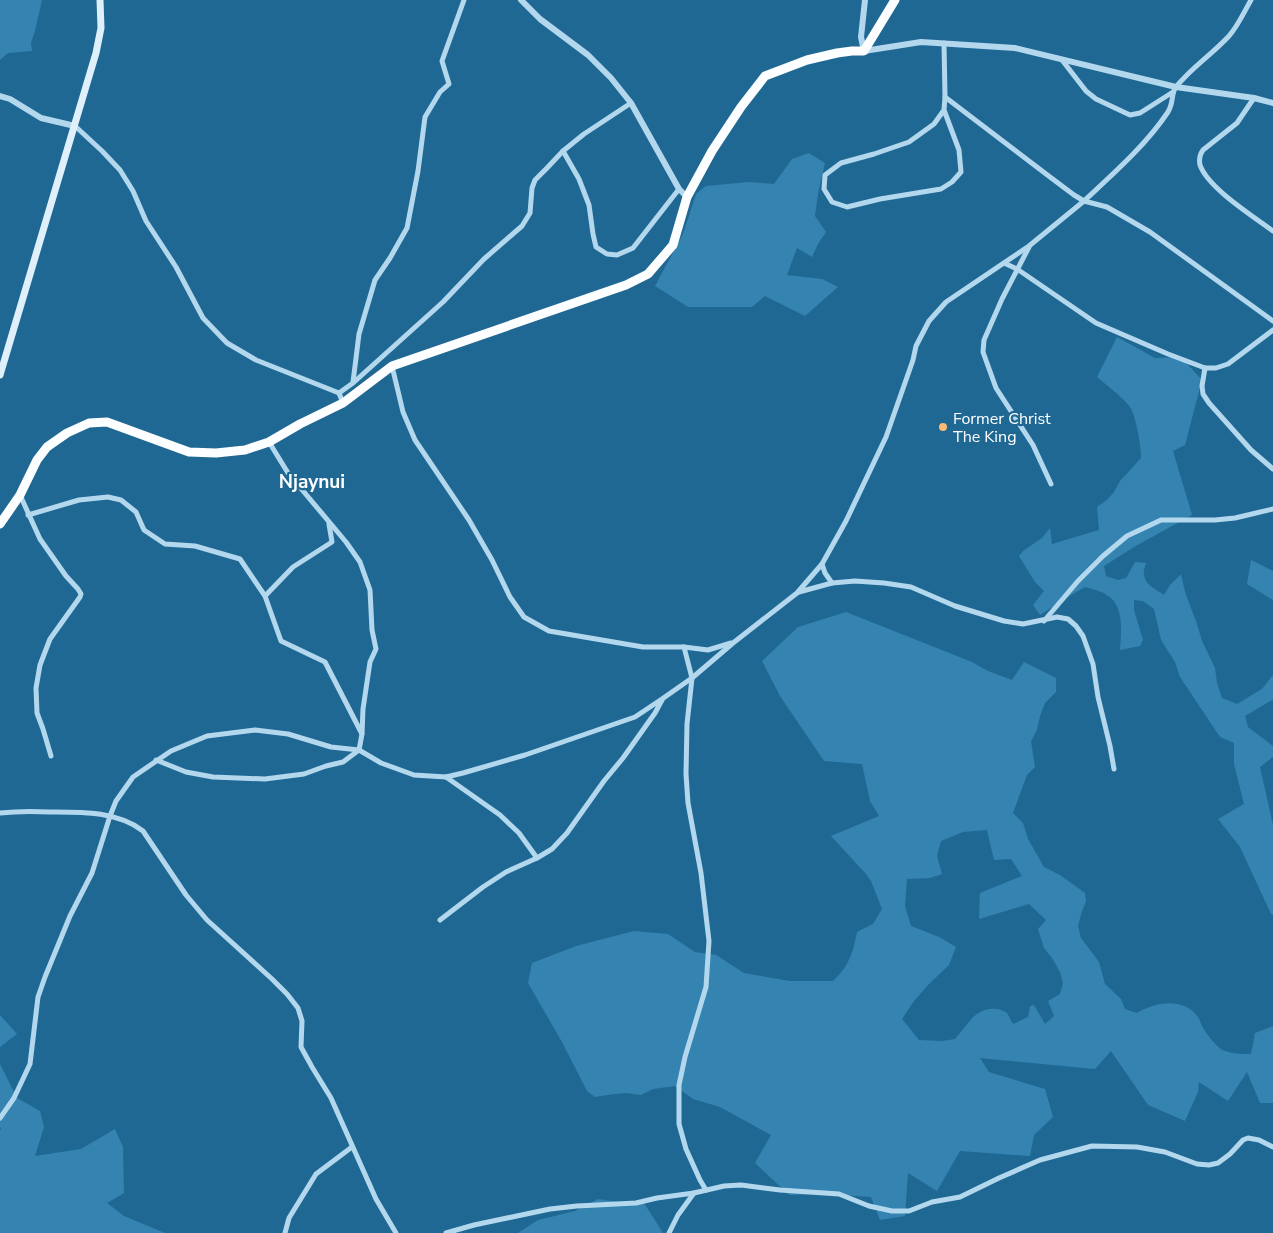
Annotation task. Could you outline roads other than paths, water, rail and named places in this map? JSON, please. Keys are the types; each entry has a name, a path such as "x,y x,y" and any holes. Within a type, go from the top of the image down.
{"highway":[{"path":"0,524 20,495 34,466 47,447 67,433 89,423 107,422 189,452 216,453 246,450 269,442 343,403 392,366 626,285 648,274 673,246 688,197 712,151 736,114 765,76 807,60 844,52 864,52 895,0"}],"main road":[{"path":"0,374 96,53 101,28 100,0"}],"street":[{"path":"353,383 359,334 375,280 407,228 418,170 425,117 440,92 449,84 442,61 464,0"},
{"path":"521,0 540,19 588,54 611,78 631,103 679,189 688,197"},
{"path":"865,0 861,37 864,52 921,42 1015,48 1175,90 1254,98 1273,103"},
{"path":"1062,60 1086,91 1096,99 1130,114 1140,113 1175,90 1192,70 1230,35 1251,0"},
{"path":"944,43 944,110 959,150 961,172 952,182 941,189 880,199 847,207 832,202 824,189 825,175 840,162 874,154 909,142 934,124 944,110"},
{"path":"0,1118 14,1098 30,1064 38,997 45,977 70,916 92,873 116,800 133,776 171,751 207,736 255,730 288,734 331,746 359,750 381,763 414,775 446,777 525,755 635,717 692,678 797,593 822,564 846,520 886,437 913,360 916,346 929,321 946,302 1029,246 1084,201 1134,154 1154,130 1171,107 1175,90"},
{"path":"0,96 10,99 41,118 75,126 120,170 133,191 146,221 176,266 203,318 227,343 256,360 339,393 343,403"},
{"path":"945,97 1074,196 1084,201 1107,207 1150,232 1273,321"},
{"path":"1254,98 1237,123 1203,150 1200,155 1200,164 1206,176 1221,192 1273,231"},
{"path":"339,393 353,383 443,302 484,259 522,226 530,213 532,188 535,180 564,151 584,134 631,103"},
{"path":"564,151 579,179 589,205 596,247 607,254 617,255 633,248 679,189"},
{"path":"1029,246 984,340 983,352 996,388 1033,445 1051,484"},
{"path":"1004,262 1096,323 1205,368 1216,368 1228,364 1273,330"},
{"path":"392,366 403,412 415,440 469,520 492,560 510,597 524,617 549,631 643,647 684,647 708,650 733,643"},
{"path":"1205,368 1202,386 1203,394 1209,403 1251,450 1273,469"},
{"path":"156,760 195,774 265,780 304,774 342,762 359,750 370,662 376,649 372,630 370,590 360,562 346,542 288,473 269,442"},
{"path":"20,495 40,539 81,594 50,639 40,665 36,688 37,713 51,756"},
{"path":"28,515 79,500 108,497 121,500 136,512 144,530 165,544 195,546 240,559 265,596 281,640 325,662 362,734"},
{"path":"1044,621 1078,581 1103,556 1128,536 1161,520 1225,519 1273,510"},
{"path":"265,596 293,567 332,542 329,522"},
{"path":"822,564 825,574 832,583"},
{"path":"797,593 832,583 855,581 884,583 910,587 956,606 1004,621 1023,624 1068,618 1083,636 1093,664 1098,697 1114,768"},
{"path":"684,647 692,678 687,724 687,793 701,873 709,941 706,987 685,1057 679,1085 678,1124 686,1149 706,1190"},
{"path":"440,920 506,872 552,849 567,833 623,758 655,713 662,699"},
{"path":"446,777 500,814 519,833 537,858"},
{"path":"0,813 28,811 95,813 110,816 137,827 143,832 186,895 207,920 272,979 298,1008 302,1021 301,1047 330,1098 376,1199 396,1233"},
{"path":"446,1233 550,1209 636,1203 741,1184 780,1190 839,1194 869,1206 892,1211 909,1211 932,1202 960,1197 1040,1160 1092,1146 1137,1147 1165,1152 1197,1164 1209,1165 1218,1163 1230,1154 1243,1140 1248,1138 1259,1140 1273,1147"},
{"path":"285,1233 289,1218 316,1174 352,1147"},
{"path":"669,1233 678,1215 694,1193"}],"place":[{"name":"Former Christ The King","path":"943,427"}],"district":[{"name":"Njaynui","path":"312,481"}]}
